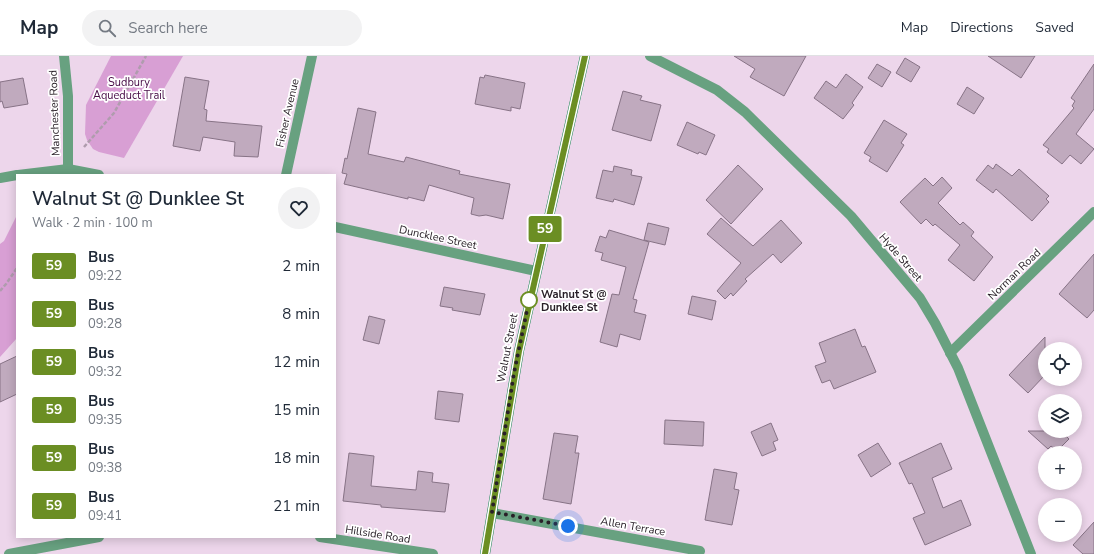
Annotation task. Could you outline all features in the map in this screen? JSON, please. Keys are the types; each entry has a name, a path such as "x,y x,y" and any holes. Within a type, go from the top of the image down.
{"main road":[{"name":"Walnut Street","path":"485,554 514,373 585,56"}],"street":[{"name":"Manchester Road","path":"64,56 68,96 71,170"},
{"name":"Fisher Avenue","path":"286,174 312,56"},
{"name":"Hyde Street","path":"650,56 717,90 745,112 851,216 920,298 935,323 958,368 1031,554"},
{"path":"29,174 71,170 93,174"},
{"path":"0,178 16,175"},
{"name":"Norman Road","path":"950,354 1094,212"},
{"name":"Duncklee Street","path":"336,227 536,271"},
{"name":"Allen Terrace","path":"492,512 700,551"},
{"path":"9,554 38,551 94,538"},
{"name":"Hillside Road","path":"327,538 433,554"}],"path":[{"path":"71,170 80,151 114,113 146,56"},
{"path":"0,291 16,269"}],"green space":[{"name":"Sudbury Aqueduct Trail","path":"111,56 183,56 124,158 99,152 93,149 85,134 86,105"},
{"path":"16,217 16,339 0,357 0,244 4,241"}],"building":[{"path":"734,56 806,56 784,96 750,77 755,69"},
{"path":"988,56 1035,56 1021,78"},
{"path":"905,58 920,67 911,82 896,73"},
{"path":"877,64 891,72 882,87 868,78"},
{"path":"1094,64 1094,109 1076,134 1094,149 1081,164 1070,155 1062,164 1047,152 1049,149 1043,145 1074,108 1072,106 1075,101 1071,98"},
{"path":"846,74 863,87 852,103 854,105 843,119 814,98 826,81 836,88"},
{"path":"485,75 525,83 520,109 511,107 511,111 475,104 480,77 484,78"},
{"path":"185,77 209,81 204,109 207,110 206,121 262,126 258,157 234,156 235,142 203,137 200,151 173,146"},
{"path":"23,78 28,104 4,108 2,101 0,102 0,82"},
{"path":"967,87 984,98 974,114 957,104"},
{"path":"623,91 642,96 640,100 661,105 651,141 612,130"},
{"path":"358,108 376,112 368,154 404,162 406,157 460,171 459,174 510,184 503,219 486,215 479,216 471,214 474,198 429,185 424,201 408,197 408,199 344,184 347,174 342,173 345,158 347,159"},
{"path":"884,120 907,134 901,143 904,145 887,172 869,161 871,157 864,153"},
{"path":"687,122 715,135 706,155 699,152 698,154 677,145"},
{"path":"996,164 1012,176 1019,169 1049,196 1046,199 1049,202 1032,221 996,189 993,193 976,180 988,165 993,169"},
{"path":"738,165 763,189 731,224 706,200"},
{"path":"614,166 632,170 631,175 642,177 634,205 614,199 613,202 596,198 603,170 613,172"},
{"path":"942,177 952,188 938,203 960,225 963,222 974,232 971,236 993,257 974,281 948,260 960,245 935,224 933,226 926,219 921,224 900,202 925,178 933,186"},
{"path":"721,218 753,246 781,220 802,243 781,263 773,254 745,279 747,281 733,296 731,293 725,299 717,291 741,263 707,234"},
{"path":"648,223 669,228 665,245 644,240"},
{"path":"609,230 649,242 633,299 637,300 634,312 646,315 640,340 620,334 617,347 600,342 612,294 619,295 626,267 601,260 603,253 595,251 600,236 606,238"},
{"path":"1094,254 1094,310 1087,318 1059,294"},
{"path":"444,287 485,294 480,315 452,310 453,308 440,306"},
{"path":"692,296 716,301 712,320 688,314"},
{"path":"369,316 385,320 379,344 363,340"},
{"path":"855,329 862,347 865,346 876,372 834,389 830,380 822,383 815,366 826,362 819,343"},
{"path":"1045,337 1045,342 1040,342"},
{"path":"1038,344 1038,382 1028,393 1009,375"},
{"path":"16,356 16,394 0,402 0,364"},
{"path":"438,391 463,394 459,422 435,419"},
{"path":"665,420 704,422 703,446 664,444"},
{"path":"771,423 778,440 773,442 776,450 762,456 751,432"},
{"path":"1028,431 1038,431 1038,438 1069,439 1062,446 1045,446"},
{"path":"554,433 578,436 575,453 579,453 571,504 543,499"},
{"path":"878,443 891,464 871,477 858,455"},
{"path":"941,443 952,469 932,478 943,508 961,500 971,525 925,545 913,518 925,513 912,483 909,484 899,463"},
{"path":"349,453 374,456 371,486 416,490 418,471 433,473 432,482 449,484 445,512 381,507 381,505 343,501"},
{"path":"714,469 737,473 734,489 739,490 732,525 705,520"},
{"path":"1094,522 1094,554 1083,554 1073,545 1076,542 1082,542 1082,535"}],"bus line":[{"name":"59","path":"485,554 514,373 585,56"}],"place":[{"name":"Walnut St @ Dunklee St","path":"529,300"}],"route":[{"path":"529,300 530,296 514,373 492,512 568,526"}]}
